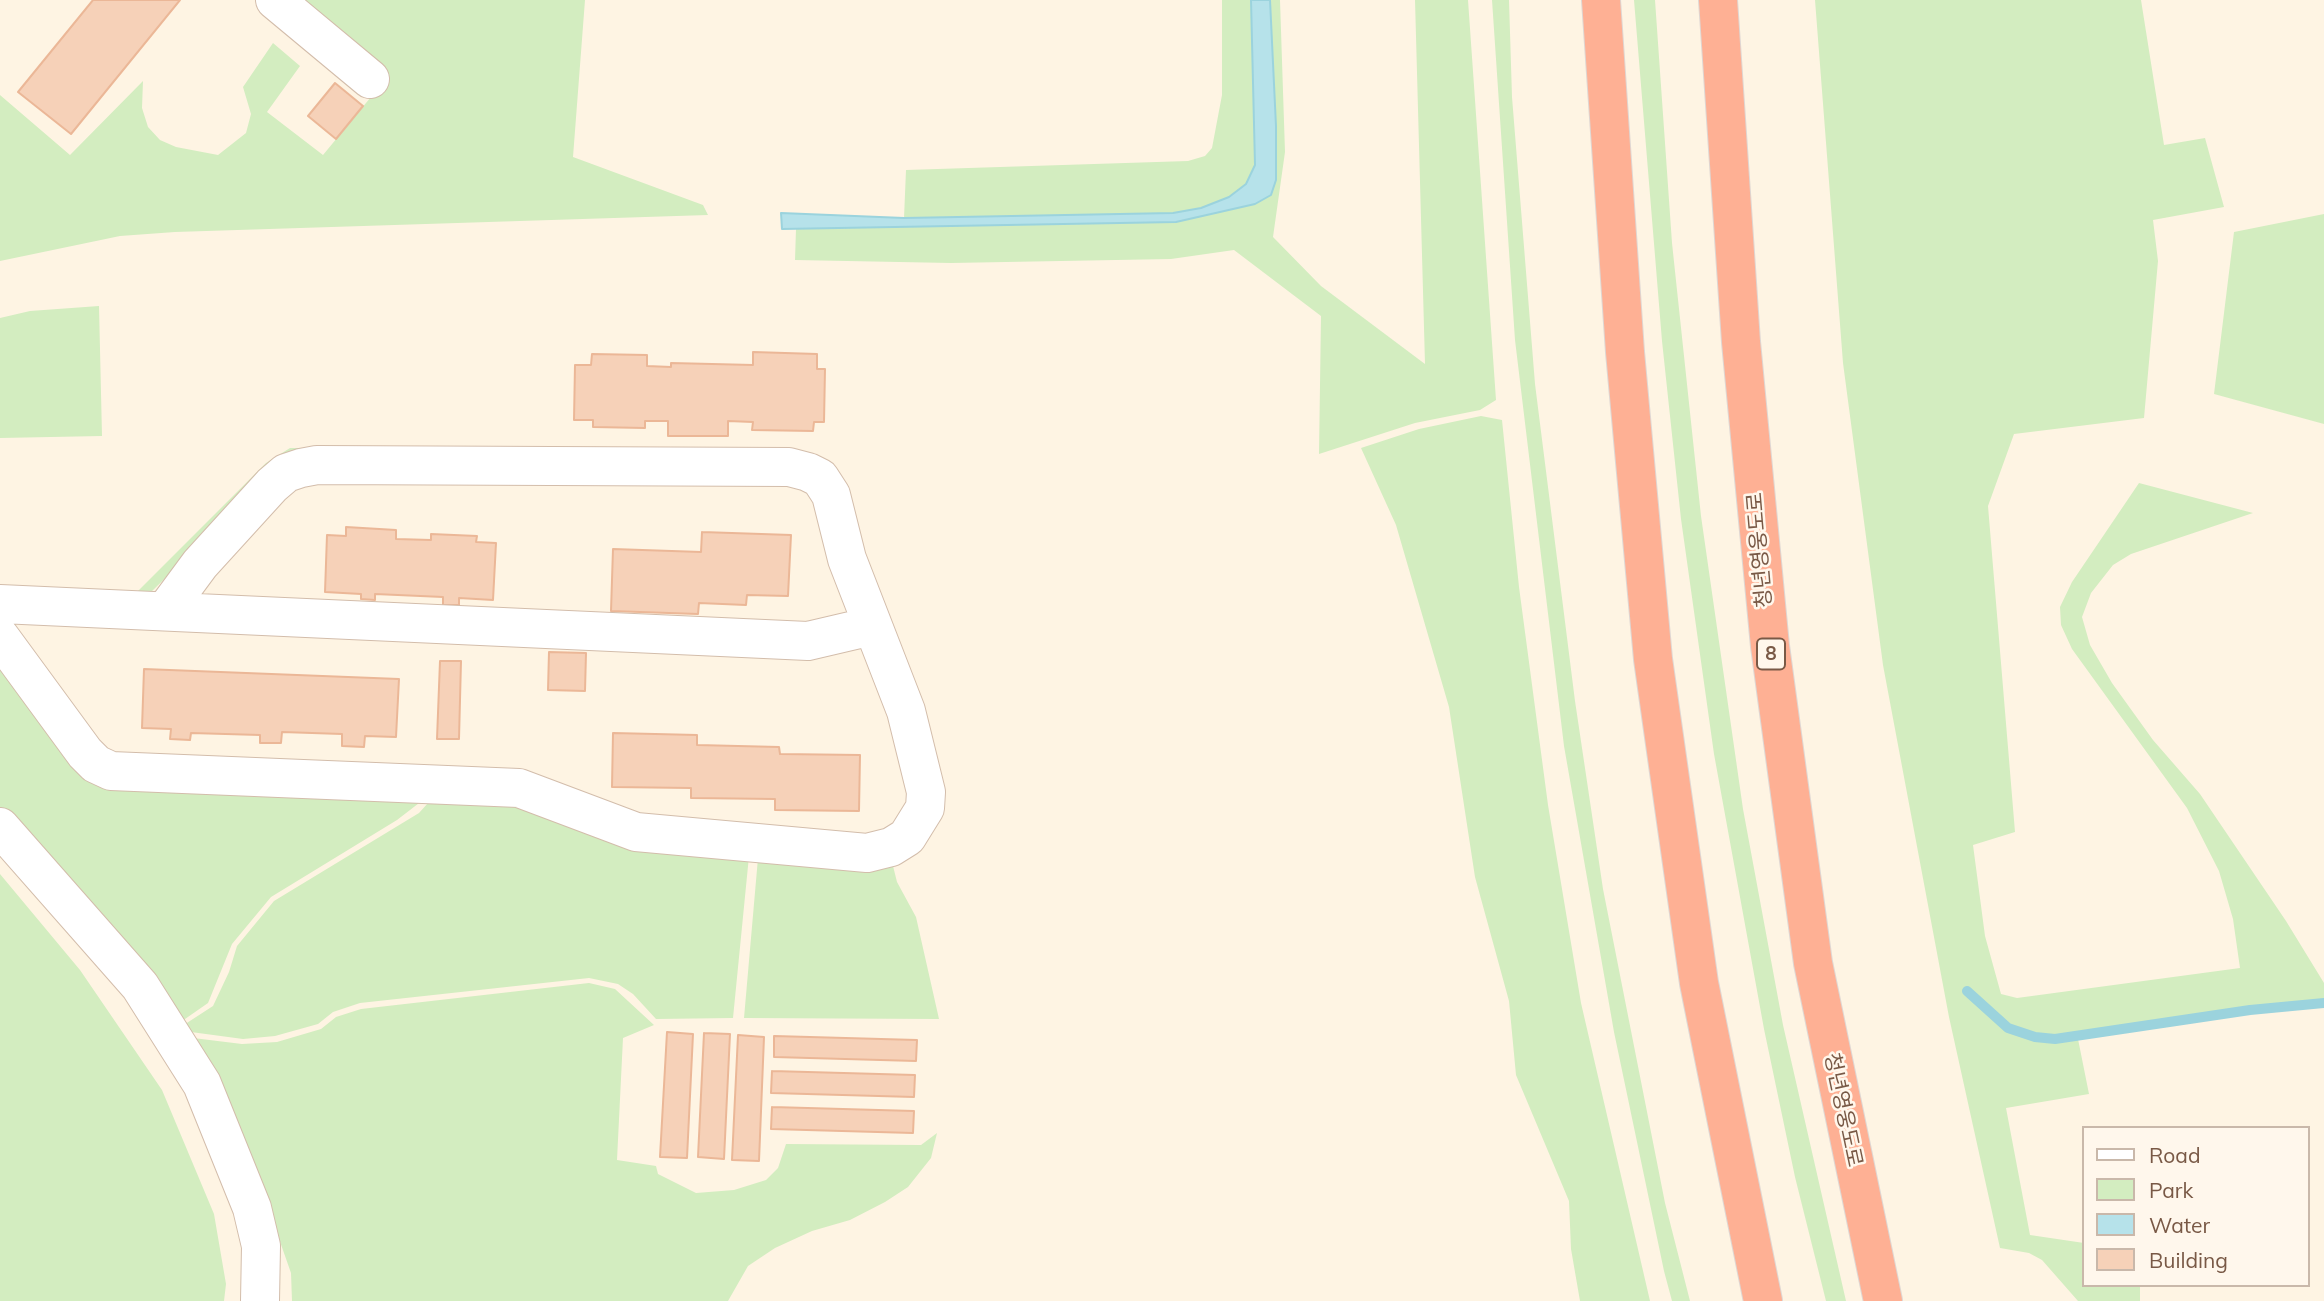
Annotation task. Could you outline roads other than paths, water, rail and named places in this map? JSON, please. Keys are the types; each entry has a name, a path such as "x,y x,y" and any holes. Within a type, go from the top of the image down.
{"highway":[{"path":"1601,0 1625,352 1653,659 1699,983 1763,1301"},
{"name":"청년영웅도로","path":"1718,0 1741,342 1771,659 1813,963 1883,1301"}],"street":[{"path":"275,0 370,79"},
{"path":"0,637 85,753 96,764 111,771 519,788 636,832 867,853 891,847 907,837 925,808 926,792 906,711 837,528 828,486 820,478 789,467 317,465 301,468 286,473 272,485 200,564 166,610"},
{"path":"0,604 808,641 872,626"},
{"path":"0,827 140,986 202,1084 252,1208 261,1246 260,1301"}],"water":[{"path":"1251,0 1270,0 1276,126 1276,180 1271,195 1255,204 1176,222 782,229 781,213 904,218 1173,213 1201,208 1229,197 1246,184 1255,165"}],"waterway":[{"path":"1967,991 2008,1028 2035,1037 2055,1039 2250,1010 2324,1003"}]}
